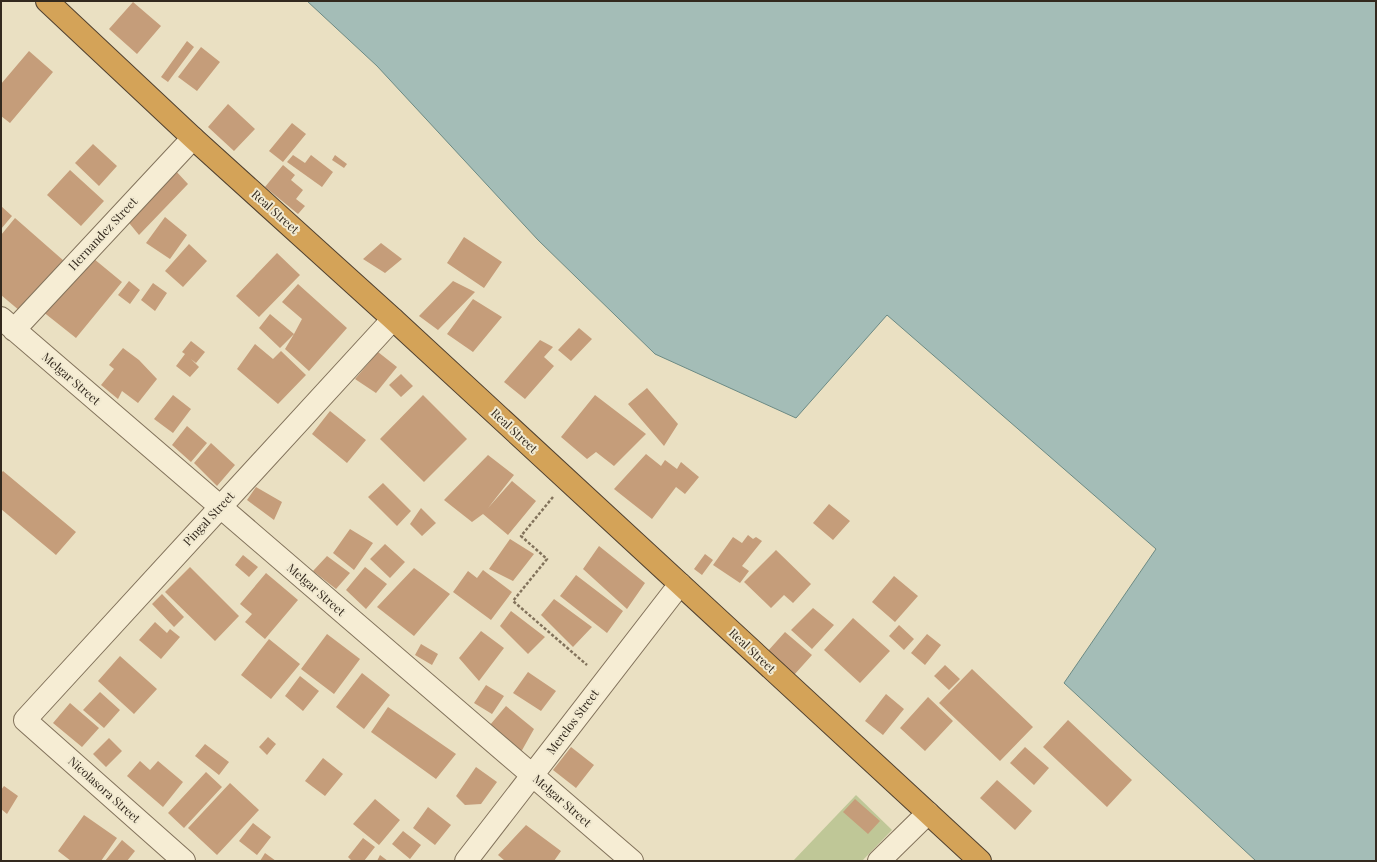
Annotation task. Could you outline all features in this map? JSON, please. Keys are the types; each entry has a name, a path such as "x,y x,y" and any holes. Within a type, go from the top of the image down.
{"highway":[{"name":"Real Street","path":"47,1 193,138 393,319 980,861"}],"street":[{"name":"Hernandez Street","path":"8,324 193,138"},
{"name":"Pingal Street","path":"25,720 393,319"},
{"name":"Melgar Street","path":"8,324 632,861"},
{"name":"Merelos Street","path":"466,861 604,680 680,584"},
{"name":"Nicolasora Street","path":"25,720 184,861"},
{"path":"879,861 928,813"}],"path":[{"path":"567,480 521,536 547,559 513,601 604,680"}],"green space":[{"path":"856,795 892,830 862,861 793,861"}],"water":[{"path":"307,1 1376,1 1376,861 1256,861 1064,683 1156,549 887,315 796,418 655,354 538,240 377,66"}],"building":[{"path":"133,2 161,26 137,54 109,29"},
{"path":"187,41 194,47 168,82 161,77"},
{"path":"201,47 220,62 197,91 178,77"},
{"path":"29,51 53,72 10,123 1,116 1,84"},
{"path":"228,104 255,129 234,151 208,127"},
{"path":"292,123 306,134 283,162 269,151"},
{"path":"93,144 117,166 99,186 75,163"},
{"path":"293,155 305,163 311,155 333,172 322,187 287,162"},
{"path":"335,155 347,164 344,168 332,160"},
{"path":"283,165 295,175 291,180 303,190 296,199 305,206 298,214 265,187"},
{"path":"174,169 188,184 139,235 125,218"},
{"path":"70,170 104,201 81,226 47,195"},
{"path":"1,206 12,216 1,229"},
{"path":"165,217 187,235 170,259 146,243"},
{"path":"15,218 64,261 20,311 1,295 1,235"},
{"path":"464,237 502,262 484,288 447,263"},
{"path":"381,243 402,259 385,273 363,259"},
{"path":"189,244 207,261 183,287 165,271"},
{"path":"277,253 300,275 259,317 236,296"},
{"path":"88,254 122,282 76,338 42,311"},
{"path":"129,281 140,290 130,304 118,295"},
{"path":"453,281 475,292 438,330 419,316"},
{"path":"153,283 167,293 155,311 141,300"},
{"path":"298,284 347,328 309,371 285,349 302,319 282,302"},
{"path":"473,299 502,317 473,352 447,334"},
{"path":"270,314 294,334 280,348 259,328"},
{"path":"579,328 592,339 571,361 558,350"},
{"path":"540,340 553,347 544,357 554,366 525,399 504,382"},
{"path":"191,341 205,352 196,363 191,359 199,367 190,377 176,366 185,354 182,352"},
{"path":"255,344 273,359 281,351 306,375 278,404 237,369"},
{"path":"123,348 139,360 157,379 138,403 122,391 118,399 101,385 114,369 109,365"},
{"path":"378,352 397,367 376,393 355,379"},
{"path":"401,374 413,386 401,397 389,385"},
{"path":"647,388 678,424 664,446 628,404"},
{"path":"173,395 191,409 173,433 154,419"},
{"path":"423,395 467,439 424,482 380,439"},
{"path":"595,395 646,434 614,466 596,452 587,459 561,437"},
{"path":"330,411 366,440 347,463 312,434"},
{"path":"187,426 207,443 191,462 172,445"},
{"path":"211,443 235,465 217,486 194,463"},
{"path":"646,454 661,466 665,460 677,469 681,462 699,477 685,494 676,487 652,519 614,489"},
{"path":"488,455 514,475 488,508 512,481 536,501 508,535 483,514 472,522 444,500"},
{"path":"3,471 76,532 56,555 1,509 1,473"},
{"path":"383,483 411,511 397,526 368,497"},
{"path":"256,487 282,502 274,520 247,500"},
{"path":"829,504 850,521 833,540 813,523"},
{"path":"421,508 436,523 422,536 410,524"},
{"path":"350,529 373,543 354,570 333,553"},
{"path":"748,535 753,539 756,537 762,541 742,566 749,571 740,583 713,565 733,537 742,543"},
{"path":"510,539 534,554 513,581 489,569"},
{"path":"385,544 405,562 390,578 370,559"},
{"path":"599,546 645,583 627,609 583,569"},
{"path":"776,550 811,584 793,603 784,595 771,608 744,582"},
{"path":"705,554 713,560 702,575 694,569"},
{"path":"243,555 258,567 249,577 235,565"},
{"path":"327,556 350,573 336,589 313,571"},
{"path":"190,567 239,616 215,641 165,592"},
{"path":"365,567 387,584 366,609 346,590"},
{"path":"414,568 450,594 414,636 377,607"},
{"path":"483,570 512,592 491,620 453,592 468,571 477,578"},
{"path":"266,573 298,600 265,639 245,622 252,614 240,604"},
{"path":"576,575 623,611 607,633 560,596"},
{"path":"894,576 918,596 895,622 872,602"},
{"path":"162,594 184,617 174,627 152,604"},
{"path":"554,599 592,627 573,647 541,615"},
{"path":"813,608 834,625 812,649 791,630"},
{"path":"511,611 545,637 528,654 500,626"},
{"path":"853,618 890,651 860,683 824,650"},
{"path":"155,622 167,633 170,629 180,637 161,659 139,640"},
{"path":"899,625 914,639 904,650 889,636"},
{"path":"481,631 504,648 479,681 459,658"},
{"path":"785,632 812,655 794,675 767,652"},
{"path":"327,634 360,659 334,694 301,669"},
{"path":"927,634 941,645 925,665 911,653"},
{"path":"269,639 300,664 271,699 241,675"},
{"path":"421,644 438,654 432,665 415,655"},
{"path":"120,656 157,689 134,714 98,681"},
{"path":"945,665 960,679 949,690 934,676"},
{"path":"972,669 1033,727 1000,761 939,703"},
{"path":"528,672 556,691 541,711 513,693"},
{"path":"362,673 390,695 364,729 336,707"},
{"path":"300,676 319,691 303,711 285,696"},
{"path":"486,685 504,696 492,714 474,703"},
{"path":"100,692 120,710 104,728 83,710"},
{"path":"886,694 904,709 883,735 865,721"},
{"path":"928,697 953,721 925,751 900,728"},
{"path":"70,703 99,728 82,747 53,723"},
{"path":"506,706 534,729 521,752 490,725"},
{"path":"388,707 456,754 436,779 371,732"},
{"path":"1068,720 1132,780 1107,807 1043,747"},
{"path":"268,737 276,744 267,755 259,747"},
{"path":"109,738 122,751 106,767 93,754"},
{"path":"205,744 229,762 219,775 195,756"},
{"path":"571,747 594,765 576,788 553,770"},
{"path":"1025,747 1049,768 1034,785 1010,763"},
{"path":"323,758 343,774 325,796 305,781"},
{"path":"140,761 150,770 158,761 183,782 163,807 127,776"},
{"path":"476,767 497,782 481,804 465,805 456,796"},
{"path":"206,772 222,787 184,828 168,813"},
{"path":"997,780 1032,811 1015,830 980,798"},
{"path":"230,783 259,810 217,855 188,828"},
{"path":"4,786 18,796 7,814 1,809 1,790"},
{"path":"375,799 400,820 379,845 353,824"},
{"path":"855,799 880,821 868,834 843,812"},
{"path":"428,807 451,825 435,845 413,828"},
{"path":"84,815 117,838 101,861 71,861 58,851"},
{"path":"253,823 271,837 257,855 239,841"},
{"path":"526,825 561,851 554,861 505,861 498,855"},
{"path":"403,831 421,845 410,859 392,844"},
{"path":"363,838 375,847 364,861 352,861 348,857"},
{"path":"122,840 135,851 127,861 105,861"},
{"path":"265,853 276,861 260,861"},
{"path":"380,855 388,861 377,861"}]}
